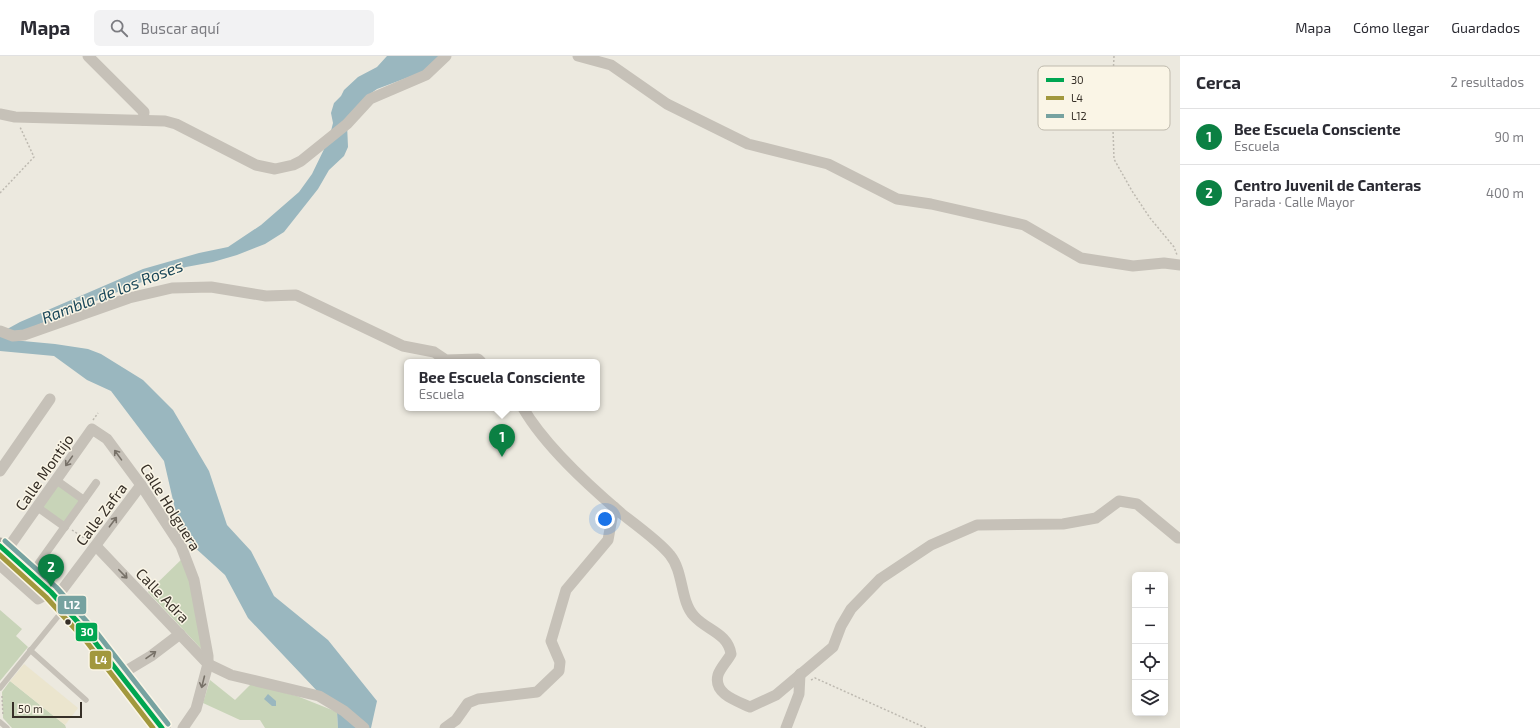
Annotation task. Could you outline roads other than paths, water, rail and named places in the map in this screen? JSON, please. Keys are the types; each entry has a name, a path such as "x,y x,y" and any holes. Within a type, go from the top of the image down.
{"main road":[{"path":"2,554 32,574 57,599 122,674 162,728"}],"street":[{"path":"88,56 144,112 143,120"},
{"path":"0,114 15,117 165,121 176,124 256,165 274,169 292,165 329,139 347,124 370,99 426,75 446,56"},
{"path":"578,56 611,65 667,104 748,144 828,164 897,199 931,204 1024,225 1081,258 1133,266 1164,263 1180,265"},
{"path":"1,332 13,336 24,335 128,298 172,288 211,287 266,296 296,295 403,346 434,352 444,359"},
{"path":"0,471 50,399"},
{"path":"525,411 533,425 561,456 614,507 670,554 677,566 688,608 694,617 716,631 730,646 731,654 718,675 719,686 727,697 750,707 776,695 800,679 833,647 851,609 880,579 931,545 977,525 1063,524 1096,518 1119,501 1137,504 1178,538 1180,538"},
{"name":"Calle Montijo","path":"2,554 92,429"},
{"name":"Calle Holguera","path":"92,429 107,439 141,485 181,546 190,566 208,656 208,664 196,709 183,728"},
{"path":"56,480 84,500"},
{"path":"32,574 96,483"},
{"name":"Calle Zafra","path":"57,599 94,545 141,485"},
{"path":"37,507 66,526"},
{"path":"445,728 456,720 468,703 478,699 537,692 559,671 560,662 551,641 566,590 608,540 614,507"},
{"name":"Calle Adra","path":"94,545 208,664"},
{"path":"2,554 38,599 57,599"},
{"path":"122,674 151,656 180,634"},
{"path":"208,664 231,675 319,696 344,711 363,727"},
{"path":"786,728 799,694 800,679"}],"lane":[{"path":"0,688 30,650 57,599"},
{"path":"30,650 86,700"},
{"path":"0,722 7,728"}],"water":[{"name":"Rambla de los Roses","path":"387,56 439,56 425,71 377,89 367,96 347,124 348,147 344,156 329,170 318,189 284,232 265,244 237,255 213,262 186,267 154,277 18,333 12,340 88,349 101,354 143,380 173,410 209,471 227,525 251,551 274,596 328,640 377,701 371,728 338,728 337,712 248,618 225,575 181,535 164,461 111,391 87,380 54,356 0,351 0,333 20,322 143,269 199,253 228,247 261,225 299,192 312,174 329,139 333,123 331,113 334,103 341,96 344,90 358,77 377,67"},
{"path":"268,694 276,701 276,706 272,706 264,699"}],"place":[{"name":"Bee Escuela Consciente","path":"502,457"},
{"name":"Centro Juvenil de Canteras","path":"51,587"}]}
